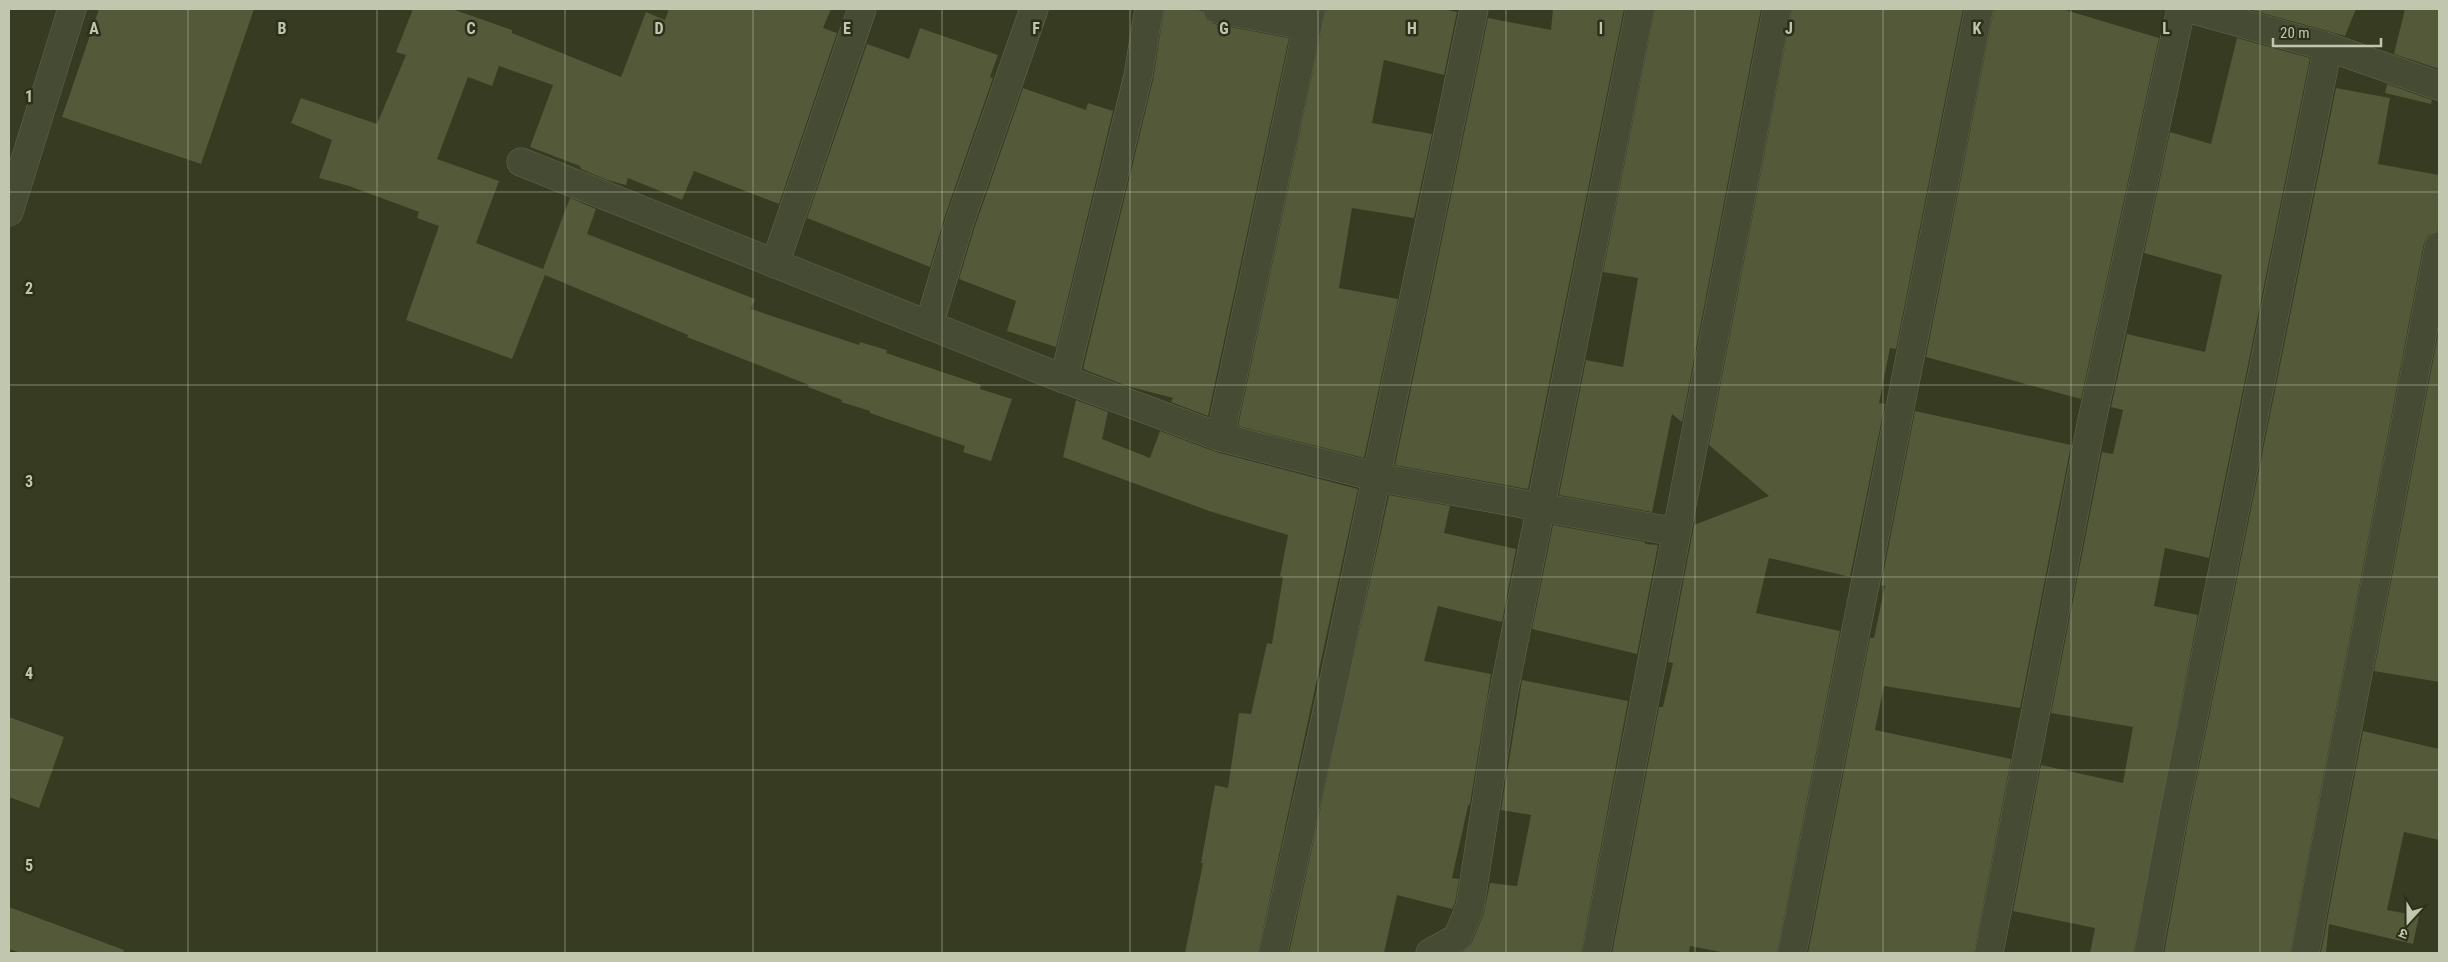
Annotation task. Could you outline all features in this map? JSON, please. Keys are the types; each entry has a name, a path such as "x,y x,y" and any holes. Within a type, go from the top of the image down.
{"street":[{"path":"9,212 18,151 72,9"},
{"path":"775,264 862,9"},
{"path":"929,325 960,220 1034,9"},
{"path":"1064,379 1138,76 1149,9"},
{"path":"1217,9 1309,17 1220,438"},
{"path":"1273,953 1333,685 1474,9"},
{"path":"1430,953 1457,938 1470,907 1502,701 1640,9"},
{"path":"1596,953 1777,9"},
{"path":"1792,953 1979,9"},
{"path":"1989,953 2089,435 2181,9"},
{"path":"2190,9 2328,48 2439,86"},
{"path":"2148,953 2178,794 2328,48"},
{"path":"520,162 1064,379 1220,438 1376,477 1676,532"},
{"path":"2305,953 2439,246"}],"building":[{"path":"99,9 254,9 201,164 62,117"},
{"path":"413,9 452,9 512,30 512,33 621,77 646,12 665,20 669,9 831,9 823,28 837,33 779,204 694,171 682,200 628,178 626,185 607,180 581,169 580,166 530,147 553,85 499,66 492,86 468,77 437,159 499,181 476,243 543,269 570,198 596,209 587,234 755,299 751,309 859,345 860,342 887,350 886,353 981,385 980,389 1012,399 991,461 963,452 965,446 841,402 842,400 808,387 809,385 687,337 688,335 545,275 512,359 406,320 439,226 417,218 419,212 349,186 319,178 332,140 291,123 301,98 377,124 406,55 396,52"},
{"path":"1164,9 1194,9 1202,11 1207,20 1214,24 1289,38 1208,416 1171,402 1173,398 1127,386 1083,369 1153,80"},
{"path":"1326,9 1444,9 1457,12 1444,75 1384,60 1372,123 1432,134 1414,218 1352,208 1339,288 1398,299 1364,458 1238,426"},
{"path":"1553,9 1624,9 1528,489 1395,465 1488,18 1551,30"},
{"path":"1655,9 1761,9 1682,422 1672,414 1652,512 1559,495 1586,360 1623,367 1638,278 1603,272"},
{"path":"1792,9 1963,9 1896,349 1890,348 1879,403 1885,404 1850,577 1769,558 1756,613 1840,631 1777,953 1726,953 1690,946 1689,953 1612,953 1659,707 1663,707 1673,663 1668,662 1694,525 1769,496 1709,445"},
{"path":"1994,9 2062,9 2159,38 2081,399 1926,357"},
{"path":"2248,9 2356,9 2345,36"},
{"path":"2405,9 2439,9 2439,69 2394,54"},
{"path":"920,28 998,55 990,77 993,78 945,216 930,267 807,218 867,44 909,59"},
{"path":"2237,38 2310,58 2209,558 2165,548 2154,606 2198,615 2133,953 2090,953 2095,928 2013,911 2041,765 2123,783 2133,727 2051,713 2102,452 2113,454 2123,410 2111,407 2127,334 2205,352 2222,275 2144,253 2170,132 2211,144"},
{"path":"2387,84 2432,100 2431,104 2385,93"},
{"path":"1023,88 1086,110 1088,103 1113,111 1056,347 1007,331 1016,301 959,279 975,226"},
{"path":"2336,88 2390,98 2378,164 2439,175 2439,231 2428,235 2424,243 2290,953 2164,953 2189,816"},
{"path":"2439,329 2439,682 2374,671"},
{"path":"1076,400 1108,412 1102,439 1150,458 1160,431 1216,452 1358,489 1258,953 1185,953 1203,863 1201,863 1215,785 1228,788 1239,713 1251,714 1267,643 1272,644 1283,577 1280,576 1288,535 1209,511 1063,457"},
{"path":"1915,411 2071,445 2020,708 1884,686 1875,730 2011,759 1974,953 1808,953 1870,638 1874,638 1885,586 1881,585"},
{"path":"1389,495 1450,506 1444,533 1516,549 1502,622 1438,606 1424,661 1491,674 1470,804 1452,878 1459,879 1455,903 1452,909 1397,895 1384,953 1289,953"},
{"path":"1553,525 1658,545 1637,654 1532,629"},
{"path":"1522,680 1628,701 1581,953 1462,953 1471,944 1484,913 1490,883 1517,886 1531,815 1501,810"},
{"path":"9,717 64,737 39,808 9,797"},
{"path":"2363,731 2439,749 2439,840 2404,832 2387,910 2419,916 2413,944 2329,924 2326,953 2321,953"},
{"path":"9,907 124,950 123,953 21,953 9,949"}]}
